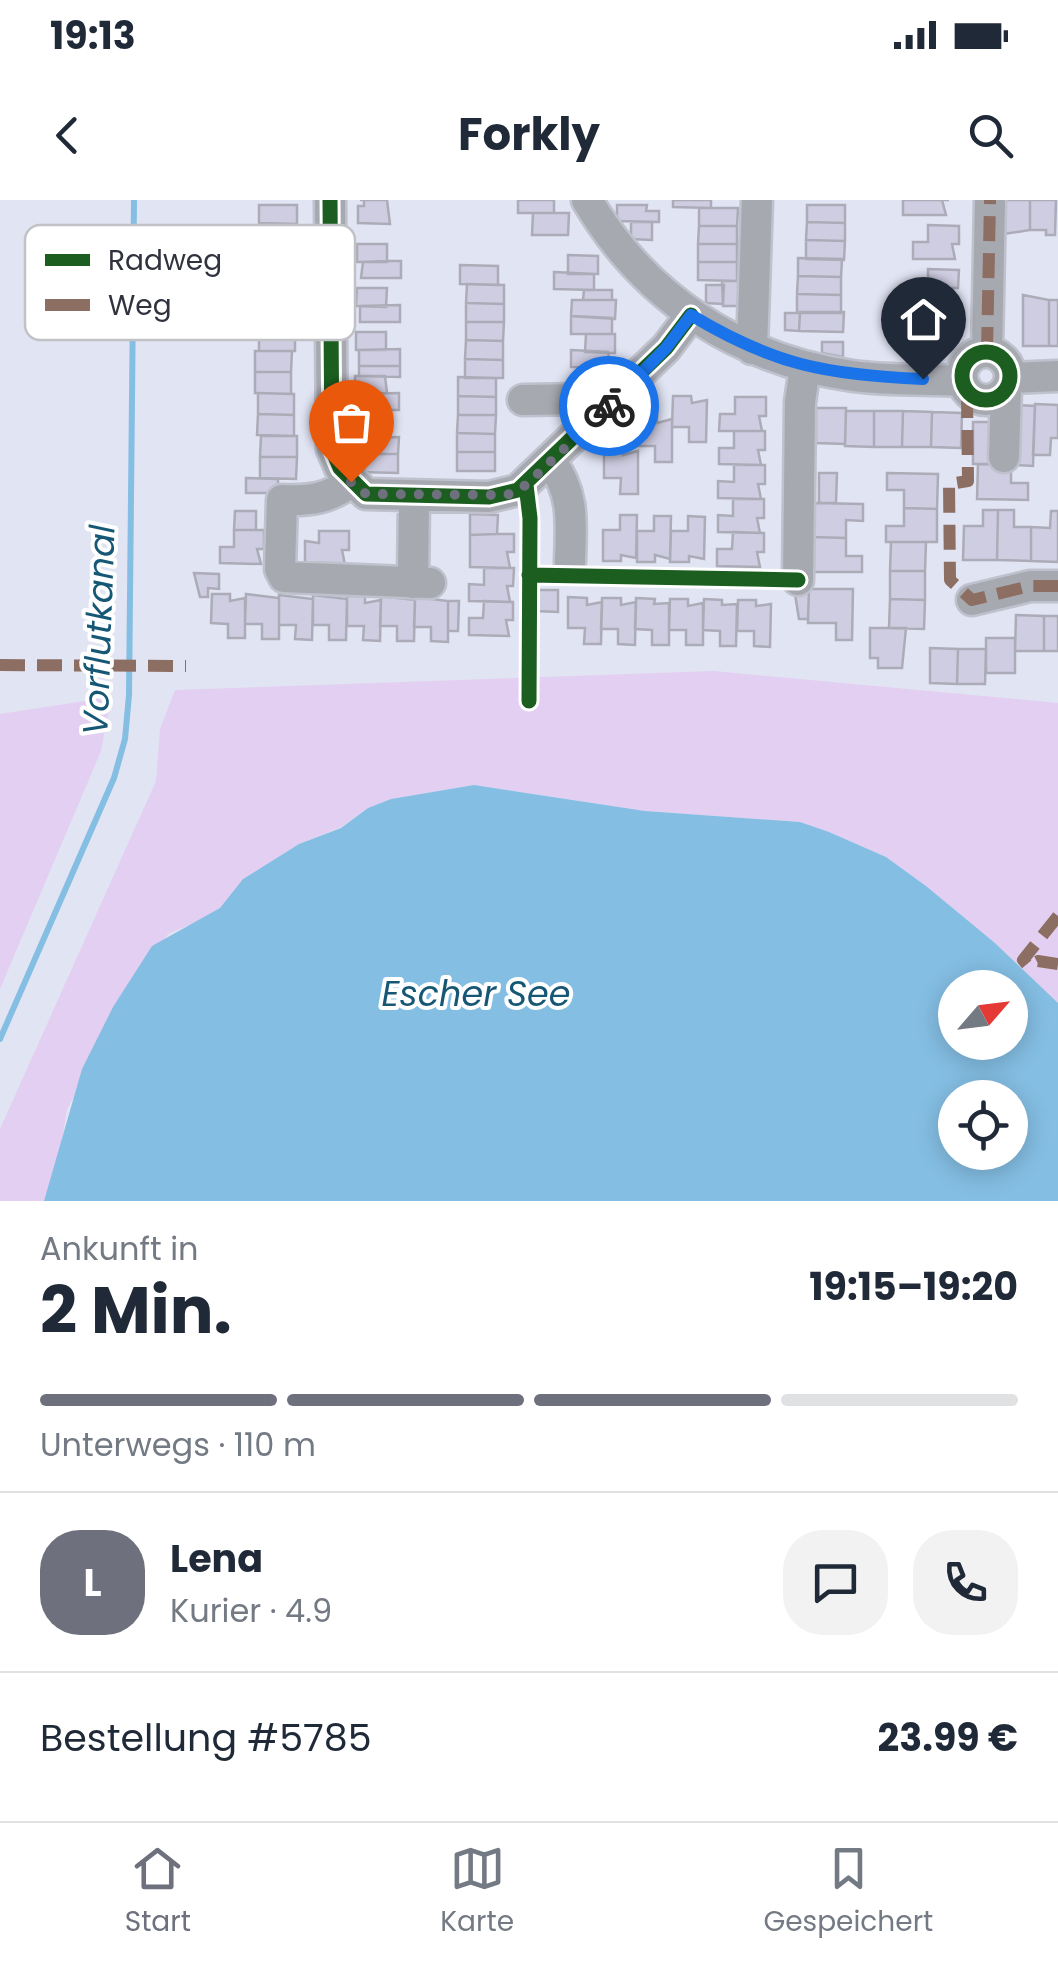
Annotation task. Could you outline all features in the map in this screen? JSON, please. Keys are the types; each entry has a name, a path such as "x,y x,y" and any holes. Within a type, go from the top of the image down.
{"street":[{"path":"587,200 627,259 691,315 752,350 805,368 858,377 962,380"},
{"path":"752,350 757,200"},
{"path":"988,352 990,200"},
{"path":"331,340 332,449 351,482 366,494 507,495 526,485 604,410 666,348 691,315"},
{"path":"1004,457 1008,384 1004,360 988,352 968,360 962,380 968,393 984,401 992,400 1008,384 1058,376"},
{"path":"798,580 800,402 805,368"},
{"path":"523,400 587,400 604,410"},
{"path":"550,462 564,479 570,501 570,562"},
{"path":"351,482 335,494 314,501 282,500 280,570 284,577 422,583 414,497"},
{"path":"972,600 1014,589 1058,586"}],"shaded area":[{"path":"714,671 1058,703 1058,1003 1028,970 886,857 800,822 645,811 474,785 391,799 368,808 341,827 299,844 243,879 220,908 168,934 67,1109 60,1152 44,1201 0,1201 0,1129 156,781 160,729 175,690"},
{"path":"111,697 101,751 0,989 0,714"}],"water":[{"name":"Escher See","path":"474,785 645,811 800,822 886,857 926,886 1023,970 938,970 938,1060 1028,1060 1028,974 1058,1003 1058,1201 44,1201 82,1069 113,1007 152,946 220,908 243,879 299,844 341,828 368,808 391,799"}],"building":[{"path":"364,200 387,200 390,224 358,223 358,206 364,206"},
{"path":"518,200 554,200 554,213 518,213"},
{"path":"673,200 711,200 711,208 673,207"},
{"path":"903,200 942,200 946,215 903,215"},
{"path":"1004,200 1030,200 1030,230 1004,234"},
{"path":"1030,200 1056,200 1055,235 1046,235 1046,230 1030,230"},
{"path":"259,205 297,205 297,224 259,223"},
{"path":"617,205 647,205 646,211 659,211 659,222 617,221"},
{"path":"807,205 845,205 845,223 807,222"},
{"path":"699,208 738,208 737,226 699,226"},
{"path":"533,213 569,213 568,235 532,235"},
{"path":"631,222 652,222 652,240 631,239"},
{"path":"807,222 845,223 845,241 806,240"},
{"path":"928,225 959,226 959,244 952,244 955,259 913,259 913,242 928,242"},
{"path":"699,226 737,226 737,244 698,244"},
{"path":"806,240 845,241 844,260 806,259"},
{"path":"357,244 387,244 387,262 357,262"},
{"path":"698,244 737,244 737,262 698,262"},
{"path":"568,255 598,256 598,274 568,274"},
{"path":"798,258 842,259 841,277 798,276"},
{"path":"401,261 401,278 361,278 363,262"},
{"path":"698,262 737,262 737,281 698,280"},
{"path":"460,265 498,266 498,285 460,284"},
{"path":"928,269 959,270 958,288 951,288 955,303 912,303 913,286 928,286"},
{"path":"554,272 594,274 594,290 554,289"},
{"path":"798,276 841,277 841,295 797,294"},
{"path":"722,281 742,281 742,306 723,306"},
{"path":"467,284 504,285 504,304 466,303"},
{"path":"706,285 724,285 723,304 706,303"},
{"path":"357,288 387,288 386,307 356,306"},
{"path":"584,290 612,290 612,300 583,300"},
{"path":"797,294 841,295 841,313 797,313"},
{"path":"1023,295 1049,300 1049,346 1023,346"},
{"path":"572,300 616,300 615,319 571,316"},
{"path":"1049,300 1058,300 1058,346 1049,346"},
{"path":"466,303 504,304 504,322 466,322"},
{"path":"927,303 958,303 958,322 951,322 954,337 912,337 912,320 928,320"},
{"path":"400,305 400,322 360,322 360,306"},
{"path":"800,312 844,312 843,332 799,331"},
{"path":"785,313 800,313 799,331 785,330"},
{"path":"571,316 612,318 612,334 571,334"},
{"path":"466,322 504,322 503,341 466,340"},
{"path":"356,332 386,332 386,350 356,350"},
{"path":"586,334 615,334 615,353 585,352"},
{"path":"259,340 295,340 295,351 259,351"},
{"path":"466,340 503,341 503,360 465,359"},
{"path":"822,342 843,342 843,357 822,353"},
{"path":"400,349 400,366 359,366 359,350"},
{"path":"571,350 608,352 611,368 571,367"},
{"path":"255,351 292,351 291,372 255,372"},
{"path":"465,359 503,360 503,378 465,378"},
{"path":"359,366 400,366 400,377 359,376"},
{"path":"255,372 291,372 291,394 255,393"},
{"path":"355,376 385,376 387,393 355,394"},
{"path":"458,377 496,378 496,397 458,396"},
{"path":"258,393 294,394 294,415 258,414"},
{"path":"399,393 399,410 358,410 361,394"},
{"path":"458,396 496,397 496,415 458,415"},
{"path":"673,396 691,396 692,403 707,400 706,442 689,442 689,427 672,427"},
{"path":"735,397 766,397 766,416 759,416 762,431 719,431 720,414 735,414"},
{"path":"1035,404 1058,405 1058,438 1051,438 1050,455 1033,455"},
{"path":"1016,405 1035,406 1033,466 1014,465"},
{"path":"816,408 846,408 845,444 816,443"},
{"path":"846,411 874,411 874,447 845,446"},
{"path":"874,411 903,411 902,447 874,447"},
{"path":"903,411 932,412 931,447 902,447"},
{"path":"932,412 962,413 961,448 931,447"},
{"path":"258,414 294,415 294,436 257,435"},
{"path":"458,415 496,415 495,434 457,433"},
{"path":"639,415 657,416 657,423 672,419 672,462 655,462 655,446 638,446"},
{"path":"355,420 384,420 384,438 354,438"},
{"path":"973,422 994,422 994,464 973,464"},
{"path":"734,431 765,431 765,450 758,450 761,465 719,464 719,448 734,448"},
{"path":"457,433 495,434 495,452 457,452"},
{"path":"261,436 297,436 297,457 260,457"},
{"path":"399,437 398,454 358,454 361,438"},
{"path":"604,447 623,448 623,455 638,451 638,494 620,494 621,478 604,478"},
{"path":"457,452 495,452 495,471 457,471"},
{"path":"361,454 398,454 398,473 361,472"},
{"path":"260,457 297,457 296,479 260,478"},
{"path":"978,464 1011,465 1011,483 1028,483 1028,500 977,499"},
{"path":"734,465 765,465 765,484 758,484 761,499 718,498 718,481 734,482"},
{"path":"819,473 837,473 836,503 819,503"},
{"path":"887,473 938,474 937,509 904,508 904,490 887,490"},
{"path":"246,478 278,479 278,493 246,493"},
{"path":"733,499 764,499 764,518 757,518 760,533 718,532 718,515 733,516"},
{"path":"813,503 863,504 863,521 846,520 846,538 812,537"},
{"path":"904,508 937,509 937,542 886,542 886,526 904,526"},
{"path":"983,510 998,510 997,560 963,560 964,526 983,526"},
{"path":"998,510 1014,510 1014,527 1031,527 1031,561 997,560"},
{"path":"235,511 256,511 256,530 234,530"},
{"path":"1051,511 1058,511 1058,562 1031,561 1031,527 1050,528"},
{"path":"470,514 498,515 497,534 470,535"},
{"path":"620,515 637,515 636,558 621,555 621,561 603,561 603,530 620,530"},
{"path":"654,516 671,516 670,559 655,555 655,562 637,562 637,531 654,531"},
{"path":"688,516 705,517 704,559 689,556 689,562 670,562 671,531 688,531"},
{"path":"234,530 264,530 264,549 257,549 261,564 220,563 220,547 234,547"},
{"path":"319,531 349,531 349,550 342,550 345,565 305,565 305,541 319,543"},
{"path":"733,532 764,533 764,552 757,552 760,567 717,566 717,549 732,549"},
{"path":"514,534 514,552 507,552 510,568 470,567 470,535"},
{"path":"812,537 846,538 846,556 862,556 862,572 812,572"},
{"path":"891,542 926,542 925,571 890,571"},
{"path":"484,568 514,568 513,586 507,586 510,602 469,601 469,584 484,585"},
{"path":"890,571 925,571 925,600 890,599"},
{"path":"194,573 219,574 219,589 208,588 208,597 200,597"},
{"path":"794,588 809,589 808,619 799,619"},
{"path":"809,589 853,589 852,640 836,640 836,623 808,623"},
{"path":"537,590 558,590 558,612 536,611"},
{"path":"212,594 230,594 230,601 245,598 245,638 228,638 228,624 211,623"},
{"path":"246,594 279,598 279,639 262,639 262,624 245,624"},
{"path":"279,595 313,599 312,640 295,639 296,625 279,625"},
{"path":"313,595 347,599 346,640 329,640 329,625 313,625"},
{"path":"347,596 365,596 365,603 381,600 380,641 363,640 364,626 347,626"},
{"path":"381,596 415,600 414,641 397,641 397,626 380,626"},
{"path":"415,597 448,601 448,642 431,641 431,627 414,627"},
{"path":"568,597 587,598 587,605 602,602 601,644 584,644 585,628 568,628"},
{"path":"602,598 621,598 621,605 636,602 635,645 618,644 618,629 601,629"},
{"path":"636,598 655,599 654,604 669,603 669,645 652,645 652,630 635,629"},
{"path":"670,599 688,599 688,606 703,603 703,645 686,645 686,630 669,630"},
{"path":"704,599 722,600 722,605 737,604 736,646 720,646 720,631 703,630"},
{"path":"890,599 925,600 924,629 889,628"},
{"path":"738,600 756,600 756,606 771,604 770,647 754,646 754,631 737,631"},
{"path":"448,601 459,601 458,631 448,631"},
{"path":"484,601 513,602 513,620 506,620 509,636 469,635 469,618 483,618"},
{"path":"1016,615 1044,616 1044,651 1015,651"},
{"path":"1044,616 1058,616 1058,651 1044,651"},
{"path":"870,628 906,628 902,668 878,668 878,658 870,658"},
{"path":"986,638 1015,638 1015,673 986,673"},
{"path":"930,648 958,649 957,684 930,683"},
{"path":"958,649 986,649 985,684 957,684"}],"waterway":[{"name":"Vorflutkanal","path":"134,200 134,225"},
{"name":"Vorflutkanal","path":"0,1039 114,778 125,739 129,695 133,340"}],"marked path":[{"path":"987,352 990,200"},
{"path":"967,393 968,481 949,484 950,580 972,600 1030,586 1058,586"},
{"path":"0,665 186,666"},
{"path":"1058,916 1023,960 1028,966 1038,961 1058,964"}],"cycle path":[{"path":"330,200 330,225"},
{"path":"331,340 332,449 340,468 366,494 489,497 518,490 666,348 691,315"},
{"path":"986,352 1003,359 1010,376 1003,393 986,400 969,393 962,376 969,359 986,352"},
{"path":"526,485 530,518 529,701"},
{"path":"529,575 798,580"}],"way so far":[{"path":"351,482 366,494 507,495 526,485 609,406"}],"route":[{"path":"609,406 666,348 691,315 752,350 805,368 858,377 923,379"}]}
